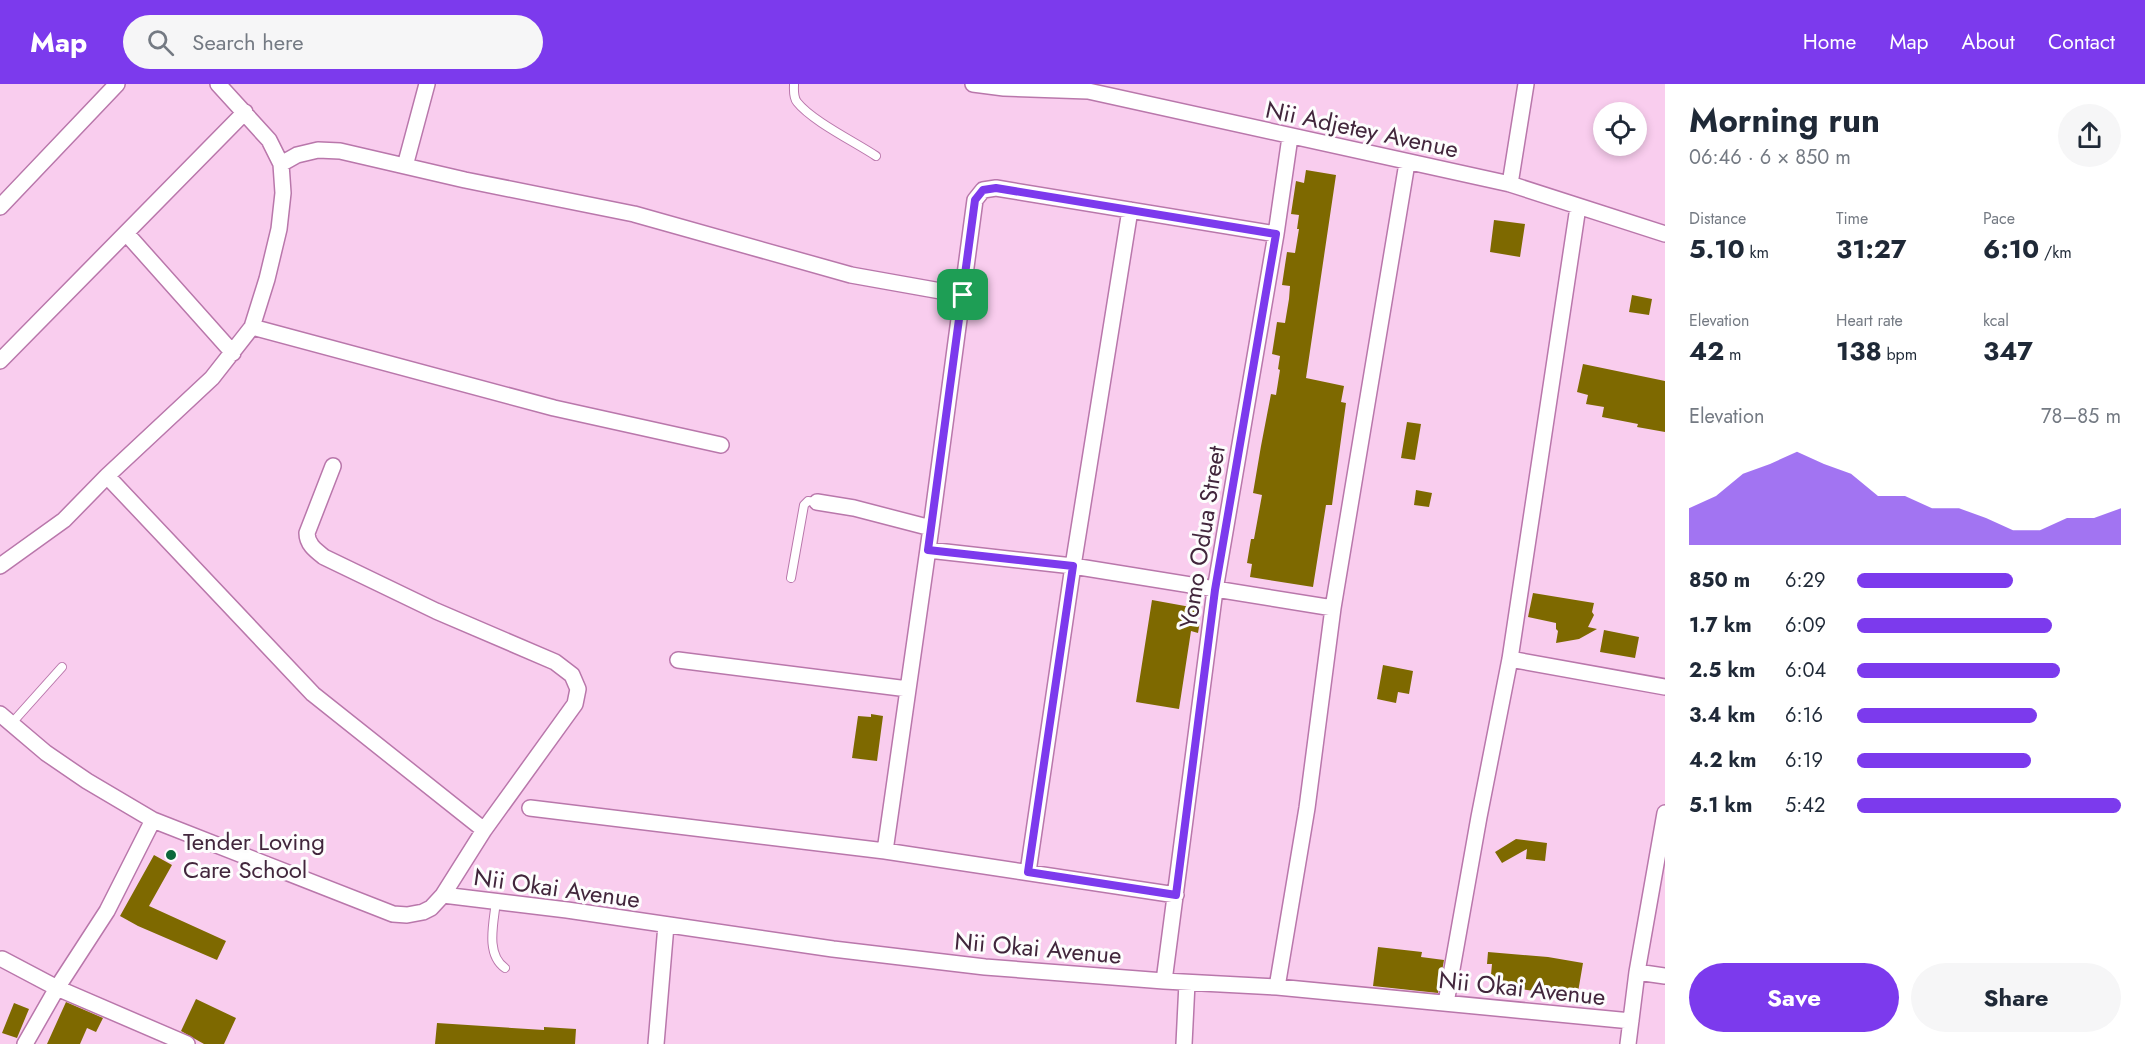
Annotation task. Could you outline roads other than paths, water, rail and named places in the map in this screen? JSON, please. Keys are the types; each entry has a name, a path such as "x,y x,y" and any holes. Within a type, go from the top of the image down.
{"street":[{"path":"0,207 117,84"},
{"path":"0,566 64,520 107,476 212,378 252,327 279,229 283,193 281,164 269,140 218,84"},
{"path":"405,166 427,84"},
{"name":"Nii Adjetey Avenue","path":"973,84 1004,88 1088,91 1510,184 1665,234"},
{"path":"1510,184 1526,84"},
{"path":"0,361 245,112"},
{"name":"Yomo Odua Street","path":"1164,981 1215,590 1276,234 1290,136"},
{"path":"281,164 297,155 318,150 340,151 634,214 851,275 963,295"},
{"path":"1276,987 1307,808 1333,608 1407,163"},
{"path":"885,851 975,200 983,190 996,188 1276,234"},
{"path":"1446,1003 1510,659 1578,207"},
{"path":"1028,872 1073,566 1130,210"},
{"path":"126,233 233,353"},
{"path":"252,327 554,408 721,445"},
{"path":"5,719 46,753 153,820 393,914 407,915 431,908 443,895 484,830 575,704 578,688 572,675 555,662 436,611 324,557 315,550 308,541 307,533 333,466"},
{"path":"107,476 313,694 484,830"},
{"path":"818,502 854,508 931,528"},
{"path":"928,550 1073,566 1333,608"},
{"path":"1510,659 1665,687"},
{"path":"678,660 908,688"},
{"path":"530,808 885,851 1176,895"},
{"path":"1628,1044 1637,972 1665,813"},
{"path":"25,1044 57,988 107,910 153,820"},
{"name":"Nii Okai Avenue","path":"443,895 833,949 985,967 1187,983 1276,987 1631,1021"},
{"path":"656,1044 666,925"},
{"path":"2,959 57,988 187,1044"},
{"path":"1637,972 1665,976"},
{"path":"1184,1044 1187,983"}],"lane":[{"path":"794,84 795,100 798,104 818,120 876,156"},
{"path":"791,578 804,505 808,501 818,502"},
{"path":"5,719 62,667"},
{"path":"496,902 493,951 501,966 505,968"}],"place":[{"name":"Tender Loving Care School","path":"171,855"}]}
